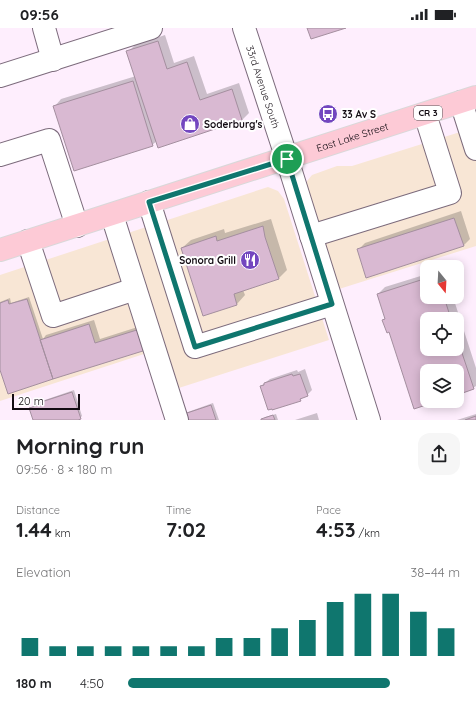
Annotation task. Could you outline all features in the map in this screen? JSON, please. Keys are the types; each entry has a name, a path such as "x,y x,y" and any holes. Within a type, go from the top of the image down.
{"main road":[{"name":"East Lake Street","path":"0,250 469,100"}],"street":[{"path":"44,28 53,60"},
{"path":"0,76 151,28"},
{"name":"33rd Avenue South","path":"244,28 369,420"},
{"path":"469,100 476,149"},
{"path":"311,236 450,193 426,114"},
{"path":"0,155 49,140 76,226"},
{"path":"149,202 195,347 332,304"},
{"path":"112,214 176,420"},
{"path":"28,241 53,316 135,289"}],"shaded area":[{"path":"476,127 476,246 431,260 420,260 420,264 339,289 307,188 307,181 312,175 337,166 352,166"},
{"path":"268,187 278,191 284,199 329,340 160,394 147,353 0,401 0,275"}],"building":[{"path":"307,28 346,28 311,39"},
{"path":"158,41 167,69 187,62 200,100 232,89 242,120 158,148 126,51"},
{"path":"133,81 153,146 74,171 53,106"},
{"path":"454,218 464,246 366,278 357,249"},
{"path":"263,226 265,237 279,279 234,294 237,305 203,316 181,248 216,236 217,241"},
{"path":"420,280 420,304 446,304 449,312 420,312 420,356 463,356 474,389 464,393 464,364 420,364 420,407 414,409 389,332 387,333 382,320 385,319 377,294"},
{"path":"27,299 53,379 8,394 0,370 0,303 8,300 9,304"},
{"path":"89,324 95,343 140,329 146,350 53,379 40,340"},
{"path":"292,374 293,376 300,374 308,396 300,399 301,401 268,410 260,386 264,385 264,383"},
{"path":"72,392 81,419 33,420 29,408 36,406 35,404"},
{"path":"211,405 216,420 183,420 181,415"},
{"path":"273,415 275,420 261,420 261,419"},
{"path":"476,416 476,420 465,420"}],"place":[{"name":"33 Av S","path":"328,114"},
{"name":"Soderburg's","path":"190,124"},
{"name":"Sonora Grill","path":"250,260"}],"route":[{"path":"287,159 332,304 195,347 149,202 287,159"}]}
